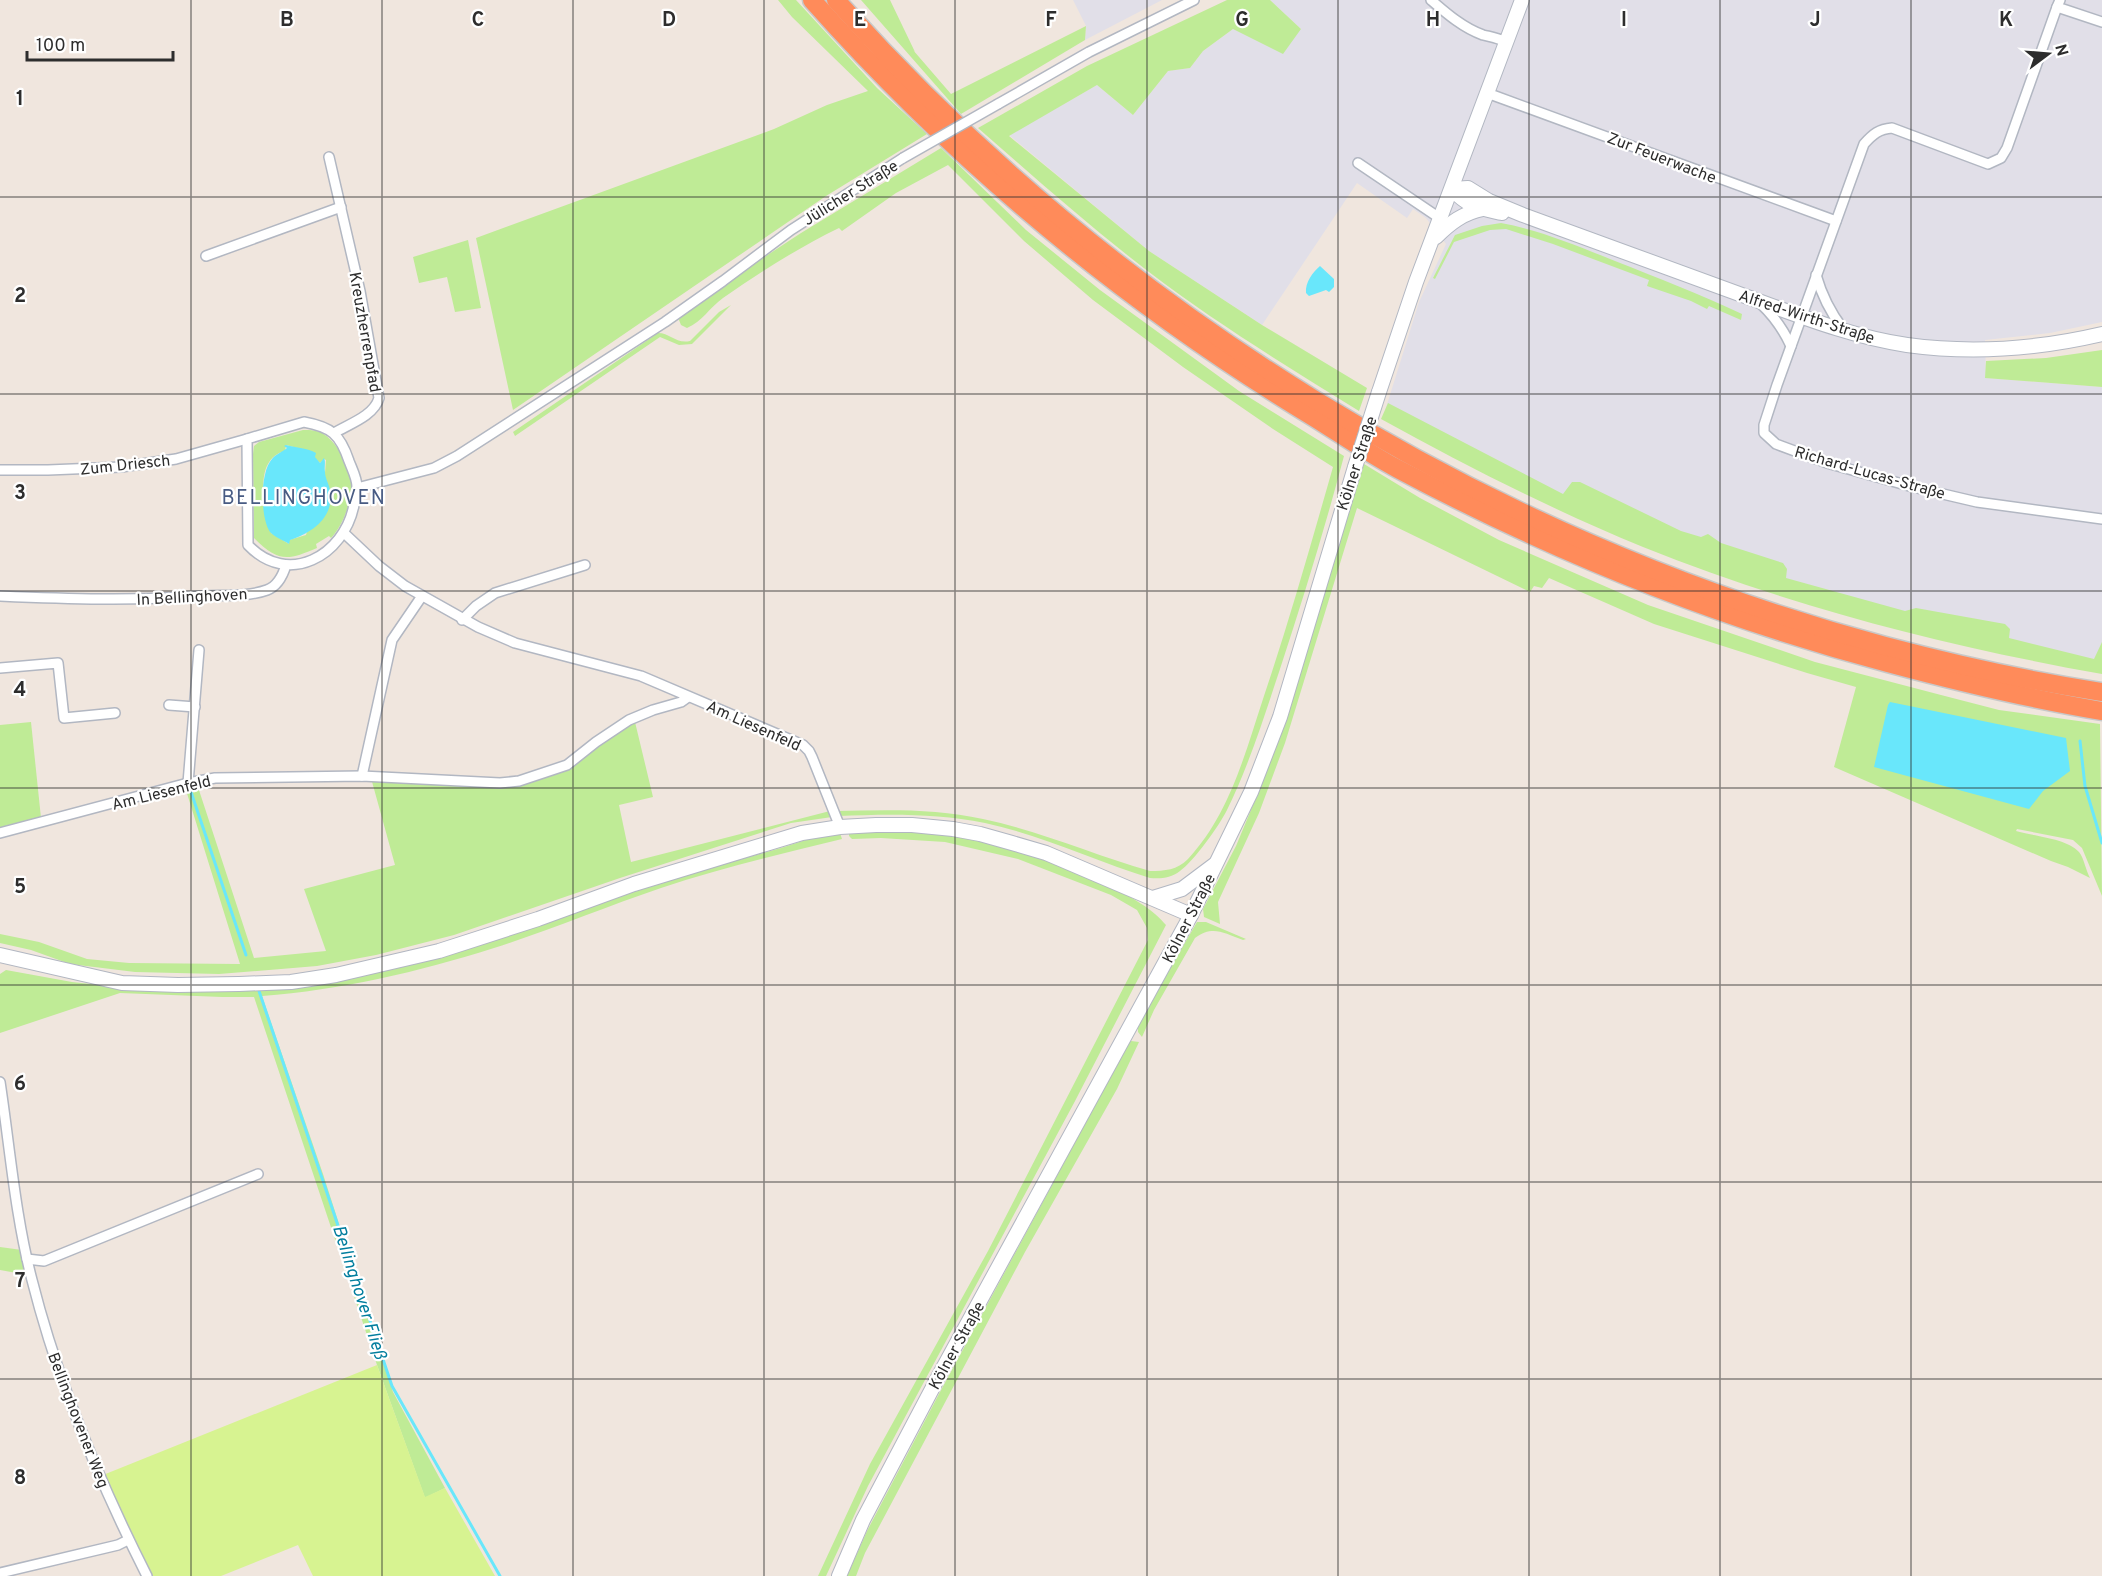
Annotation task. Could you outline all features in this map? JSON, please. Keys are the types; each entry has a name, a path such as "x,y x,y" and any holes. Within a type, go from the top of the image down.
{"highway":[{"path":"812,0 849,42 908,101 1018,204 1107,276 1183,333 1256,383 1395,467 1476,509 1569,552 1652,587 1732,616 1820,645 1965,684 2102,711"},
{"path":"836,0 901,69 975,141 1030,192 1125,269 1255,361 1401,451 1483,494 1575,536 1651,569 1738,601 1821,629 1968,668 2102,692"}],"main road":[{"name":"Kölner Straße","path":"839,1576 863,1520 941,1372 1191,915 1251,792 1280,717 1355,467 1413,290 1522,0"},
{"name":"Alfred-Wirth-Straße","path":"1452,189 1468,188 1488,201 1523,215 1802,316 1878,340 1907,345 1991,350 2038,346 2102,334"},
{"name":"Alfred-Wirth-Straße","path":"1452,189 1463,202 1484,209 1523,215"},
{"path":"1433,240 1463,215 1484,209"},
{"path":"0,955 122,983 291,982 336,975 439,951 674,871 802,833 840,826 912,825 980,834 1046,854 1153,897 1191,915"},
{"path":"1153,897 1182,889 1216,864"}],"street":[{"name":"Jülicher Straße","path":"357,488 434,468 457,456 674,315 791,230 903,158 1089,52 1194,0"},
{"path":"1431,0 1454,20 1484,35 1495,36 1506,42"},
{"path":"2059,4 2102,22"},
{"name":"Richard-Lucas-Straße","path":"2059,4 2007,148 2001,158 1989,164 1892,128 1883,128 1874,133 1864,144 1791,346 1764,425 1764,433 1776,444 1827,463 1977,502 2102,519"},
{"name":"Zur Feuerwache","path":"1487,93 1836,221"},
{"name":"Kreuzherrenpfad","path":"329,157 360,291 379,398 377,406 371,412 334,433"},
{"path":"1358,163 1441,219"},
{"path":"206,256 341,207"},
{"path":"1816,275 1822,296 1843,329"},
{"path":"1757,300 1775,317 1791,346"},
{"path":"304,422 323,426 334,433 346,451 357,488 352,513 344,533 332,548 316,558 298,565 286,566 271,562 248,545 247,439 304,422"},
{"name":"Zum Driesch","path":"0,470 121,467 176,459 247,439"},
{"name":"Am Liesenfeld","path":"344,533 379,566 462,620 515,643 640,676 803,745 809,751 840,826"},
{"path":"462,620 476,606 495,593 585,565"},
{"name":"In Bellinghoven","path":"0,596 78,600 155,599 254,593 270,589 281,579 286,566"},
{"path":"362,776 392,640 422,596"},
{"path":"188,783 199,650"},
{"path":"0,668 58,663 64,717 115,713"},
{"name":"Am Liesenfeld","path":"0,833 188,783 215,778 362,776 519,782 567,765 629,720 681,702 688,697"},
{"path":"169,705 195,706"},
{"name":"Bellinghovener Weg","path":"0,1082 27,1259 51,1348 68,1398 129,1540 147,1576"},
{"path":"27,1259 44,1262 258,1174"},
{"path":"0,1574 118,1545 129,1540"}],"shaded area":[{"path":"1073,0 1162,0 1085,40 1086,26"},
{"path":"1270,0 2102,0 2102,322 2050,333 1985,340 1986,378 2102,387 2102,644 2091,670 1724,573 1384,414 1419,302 1446,244 1426,218 1413,209 1407,218 1357,183 1262,325 1149,251 1009,135 1097,85 1133,115 1168,71 1190,68 1203,51 1233,29 1301,29"}],"green space":[{"path":"778,0 796,0 877,88 927,134 826,196 513,410 476,238 774,129 827,105 868,91 792,17"},
{"path":"861,0 890,0 915,52 913,50 951,94 1086,26 1085,40 961,114"},
{"path":"1227,0 1270,0 1301,29 1283,54 1233,29 1203,51 1190,68 1168,71 1133,115 1097,85 1009,136 1149,251 1262,325 1367,388 1359,411 1226,327 1174,291 1084,220 978,128 1087,66"},
{"path":"941,148 1026,230 1100,290 1239,391 1344,456 1297,616 1242,777 1227,810 1206,843 1186,866 1169,877 1150,878 1027,834 985,823 930,816 838,816 836,811 910,810 965,815 1025,830 1150,871 1161,871 1180,866 1202,842 1225,804 1234,783 1273,670 1333,467 1183,367 1093,300 1024,241 948,165 896,193 842,231 839,228 765,270 723,298 702,318 687,328 681,325 679,320 680,315 693,304 801,233"},
{"path":"1501,223 1559,239 1679,286 1742,314 1741,320 1709,306 1707,309 1647,286 1649,280 1506,229 1490,230 1454,242 1435,279 1433,278 1455,235 1482,226"},
{"path":"468,240 481,308 455,312 447,277 419,283 413,257"},
{"path":"731,305 692,344 679,345 660,337 515,436 513,432 658,333 685,342 690,341 719,312"},
{"path":"2102,350 2102,387 1985,378 1986,361 2046,358"},
{"path":"1388,403 1563,494 1572,482 1580,482 1681,531 1701,537 1708,534 1721,543 1783,563 1787,569 1786,578 1905,611 1916,608 2005,624 2010,629 2009,638 2094,659 2102,642 2102,674 1985,651 1869,622 1811,606 1698,568 1576,518 1445,454 1381,419"},
{"path":"303,430 314,431 330,439 344,458 352,481 348,507 335,533 331,538 329,536 316,544 317,548 298,555 283,557 270,552 254,538 253,454 254,446 259,442","holes":["286,445 305,450 320,463 326,460 325,473 306,535 289,540 289,544 271,533 264,499 264,475 268,464 274,456 285,451"]},
{"path":"1364,464 1420,498 1499,540 1648,605 1815,662 1999,710 2100,724 2102,896 2082,848 2073,840 2017,829 2016,831 2074,847 2081,855 2090,878 1834,767 1856,687 1654,624 1549,578 1542,588 1534,586 1530,592 1357,508 1285,743 1259,813 1218,902 1220,924 1204,917 1203,909 1236,846 1283,726"},
{"path":"31,722 41,818 0,829 0,725"},
{"path":"635,722 653,797 619,805 631,862 830,811 832,817 791,823 454,935 376,955 317,966 219,974 135,972 70,964 31,950 0,943 0,934 39,942 87,959 129,963 240,964 185,787 197,784 254,958 326,951 304,889 395,865 371,778 439,782 544,777"},
{"path":"918,831 983,840 1054,862 1132,898 1152,911 1166,925 1074,1103 868,1486 826,1576 818,1576 870,1464 988,1251 1148,940 1147,928 1137,910 1111,895 1018,859 945,842 881,838 852,839 849,836 849,833 853,832"},
{"path":"840,833 842,839 683,881 465,957 350,985 262,996 323,1174 393,1392 445,1488 425,1498 377,1365 254,997 120,993 0,1033 0,974 6,970 72,982 137,989 369,974 423,962 493,941 641,887 824,834"},
{"path":"1197,922 1206,922 1246,939 1218,931 1207,932 1195,938 1154,1010 1142,1037 1138,1032 1138,1024"},
{"path":"1131,1041 1139,1042 1117,1089 1025,1252 865,1553 856,1576 847,1576 867,1531 940,1392"},
{"path":"0,1247 22,1250 28,1275 0,1270"},
{"path":"377,1365 425,1497 445,1488 495,1576 313,1576 298,1545 221,1576 150,1576 103,1475"}],"water":[{"path":"1320,266 1334,279 1334,287 1329,292 1326,290 1309,296 1306,293 1308,281"},
{"path":"284,446 316,453 315,457 320,463 324,458 331,500 320,522 306,533 290,540 289,544 270,532 263,506 263,484 268,465 274,457 287,448"},
{"path":"1890,702 2066,738 2070,771 2043,791 2029,809 1874,767"}],"waterway":[{"path":"2080,741 2085,786 2102,843"},
{"name":"Bellinghover Fließ","path":"191,792 246,955"},
{"name":"Bellinghover Fließ","path":"259,991 392,1386 500,1576"}],"district":[{"name":"BELLINGHOVEN","path":"304,497"}]}
